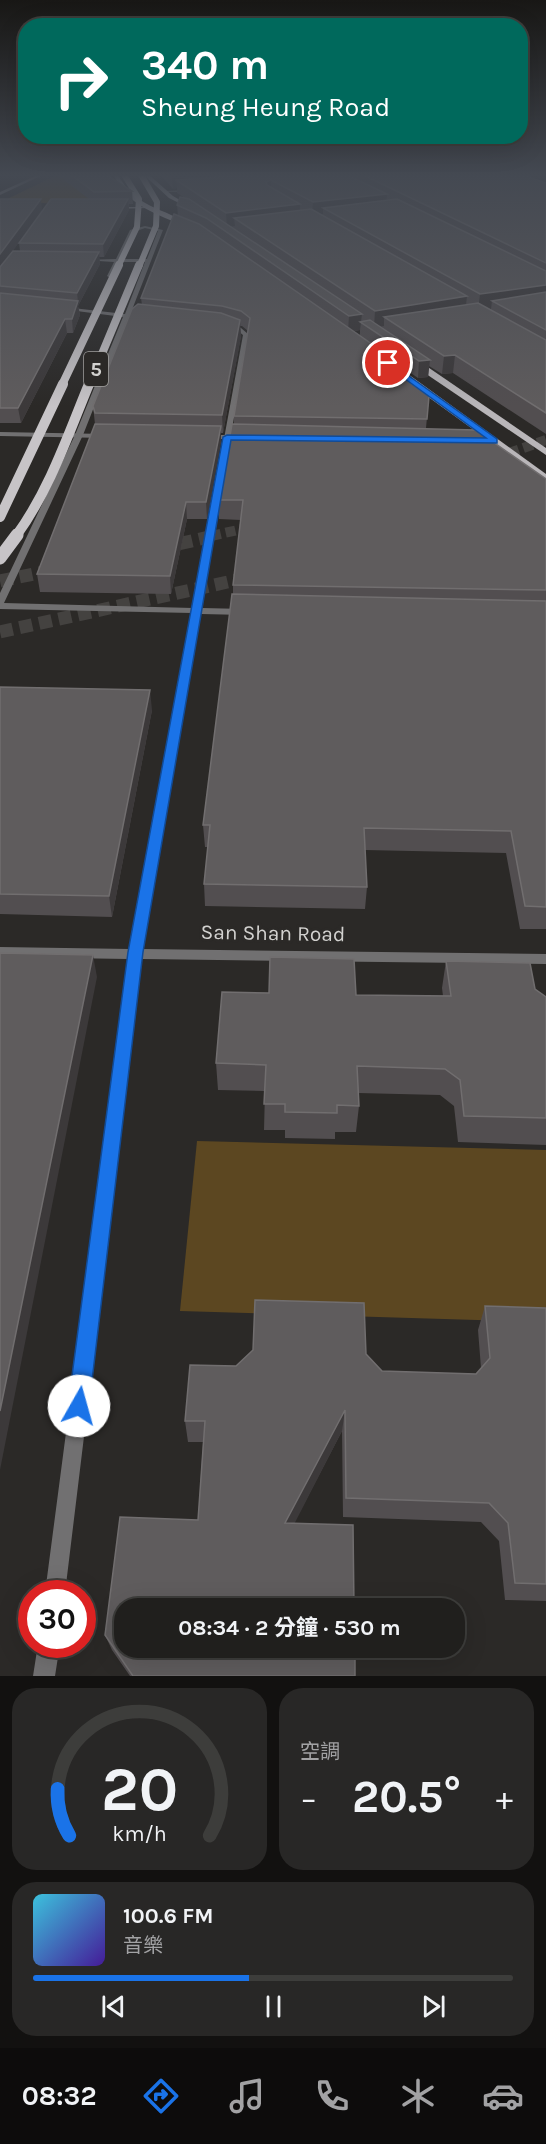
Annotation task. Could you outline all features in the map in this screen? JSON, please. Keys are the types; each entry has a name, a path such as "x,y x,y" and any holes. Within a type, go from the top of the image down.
{"highway":[{"name":"5","path":"0,517 126,251"},
{"name":"5","path":"0,558 27,521 53,471 145,251"}],"main road":[{"path":"378,356 546,479"},
{"path":"406,356 546,452"}],"street":[{"path":"0,507 122,251"},
{"path":"153,251 79,435 0,605 259,612"},
{"path":"82,260 149,261"},
{"path":"55,308 155,319"},
{"path":"57,1580 136,952 246,335 239,329 211,324"},
{"path":"0,434 111,436"},
{"path":"192,437 257,438"},
{"path":"483,441 494,441"},
{"name":"San Shan Road","path":"0,952 546,958"},
{"path":"45,1676 47,1658"}],"shaded area":[{"path":"197,1141 546,1150 546,1322 180,1311"}],"building":[{"path":"13,251 99,252 77,293 0,286 0,267"},
{"path":"159,251 238,251 402,365 388,367 429,396 427,419 234,416 250,318 241,311 222,306 141,298"},
{"path":"254,251 268,251 362,314 349,316"},
{"path":"284,251 387,251 467,296 375,311"},
{"path":"402,251 505,251 546,271 546,285 480,294"},
{"path":"522,251 546,251 546,263"},
{"path":"546,292 546,330 492,301"},
{"path":"0,293 78,301 72,319 65,319 18,408 0,408"},
{"path":"478,303 546,340 546,413 455,355 444,356 384,317"},
{"path":"138,304 221,313 240,320 222,415 95,413 93,406 132,309"},
{"path":"370,320 430,360 419,361 360,322"},
{"path":"95,424 221,426 206,502 186,502 170,576 37,574"},
{"path":"232,424 476,430 546,479 546,590 233,585 243,500 219,500"},
{"path":"232,594 546,601 546,907 525,906 511,831 364,828 367,887 204,884 210,825 203,825"},
{"path":"0,687 150,690 109,896 0,894"},
{"path":"0,953 93,955 0,1411"},
{"path":"270,957 354,959 356,995 451,996 446,961 530,963 535,989 546,997 546,1118 464,1116 460,1080 445,1069 357,1066 359,1106 337,1105 337,1113 285,1112 285,1104 264,1104 266,1065 216,1063 222,992 269,993"},
{"path":"255,1300 364,1303 366,1354 382,1371 476,1374 490,1358 485,1306 546,1308 546,1584 515,1583 508,1523 489,1503 346,1498 345,1410 285,1523 353,1525 354,1598 114,1598 114,1648 105,1635 120,1517 198,1520 205,1421 185,1421 190,1365 236,1366 253,1350"},
{"path":"121,1658 355,1658 355,1676 133,1676"}],"tunnel":[{"path":"495,458 546,440"},
{"path":"211,536 260,525"},
{"path":"160,548 218,535"},
{"path":"0,581 58,569"},
{"path":"0,632 255,576"}],"route":[{"path":"79,1406 136,952 223,470 227,437 494,441 388,363"}]}
